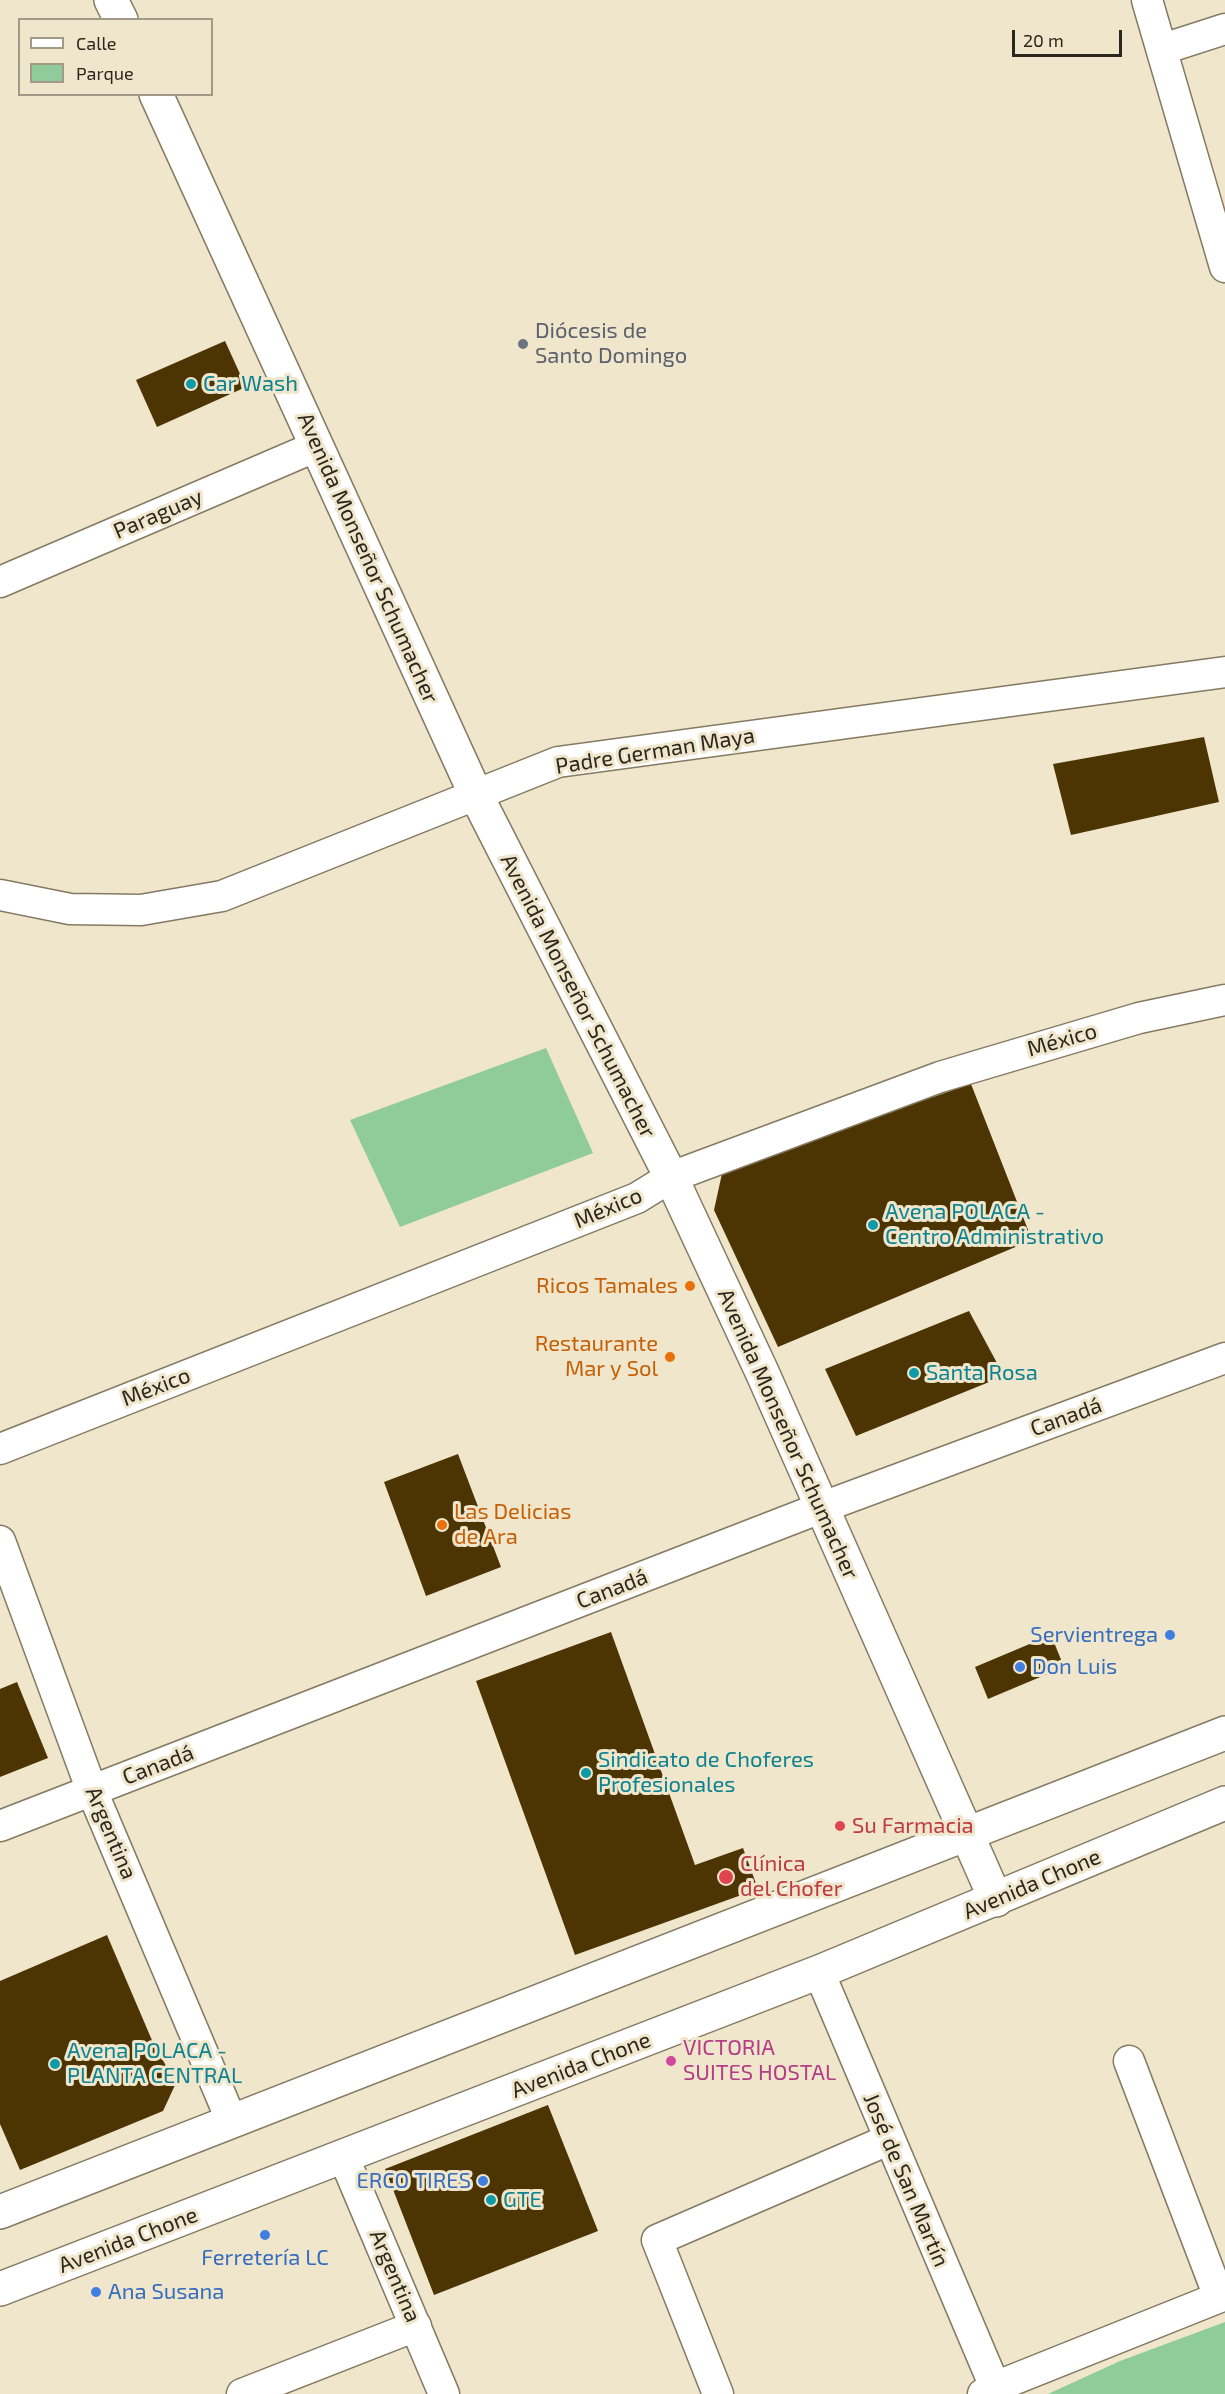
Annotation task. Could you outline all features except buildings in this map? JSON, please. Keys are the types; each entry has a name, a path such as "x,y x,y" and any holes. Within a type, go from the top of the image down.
{"main road":[{"path":"111,0 120,18"},
{"name":"Avenida Monseñor Schumacher","path":"157,96 475,793 671,1177 823,1508 965,1835 996,1900"},
{"path":"0,2212 1225,1733"},
{"name":"Avenida Chone","path":"0,2289 344,2158 819,1972 1225,1803"}],"street":[{"path":"1147,0 1163,48 1225,267"},
{"path":"1163,48 1225,29"},
{"name":"Paraguay","path":"0,582 317,446"},
{"name":"Padre German Maya","path":"0,895 70,909 141,910 222,896 475,793 558,762 1225,672"},
{"name":"México","path":"0,1449 637,1198 671,1177 940,1077 1139,1018 1225,1000"},
{"name":"Canadá","path":"0,1826 823,1508 1225,1358"},
{"name":"Argentina","path":"0,1541 92,1791 232,2122"},
{"name":"José de San Martín","path":"819,1972 989,2390"},
{"path":"989,2390 1222,2296 1129,2061"},
{"path":"718,2394 657,2240 888,2140"},
{"name":"Argentina","path":"344,2158 444,2394"},
{"path":"242,2394 416,2326"}],"green space":[{"path":"546,1048 593,1153 400,1227 350,1120"},
{"path":"1225,2322 1225,2394 1048,2394 1120,2361"}],"place":[{"name":"Diócesis de Santo Domingo","path":"523,344"},
{"name":"Car Wash","path":"191,384"},
{"name":"Avena POLACA - Centro Administrativo","path":"873,1225"},
{"name":"Ricos Tamales","path":"690,1286"},
{"name":"Restaurante Mar y Sol","path":"670,1357"},
{"name":"Santa Rosa","path":"914,1373"},
{"name":"Las Delicias de Ara","path":"442,1525"},
{"name":"Servientrega","path":"1170,1635"},
{"name":"Don Luis","path":"1020,1667"},
{"name":"Sindicato de Choferes Profesionales","path":"586,1773"},
{"name":"Su Farmacia","path":"840,1826"},
{"name":"Clínica del Chofer","path":"726,1877"},
{"name":"VICTORIA SUITES HOSTAL","path":"671,2061"},
{"name":"Avena POLACA - PLANTA CENTRAL","path":"55,2064"},
{"name":"ERCO TIRES","path":"483,2181"},
{"name":"GTE","path":"491,2200"},
{"name":"Ferretería LC","path":"265,2235"},
{"name":"Ana Susana","path":"96,2292"}]}
